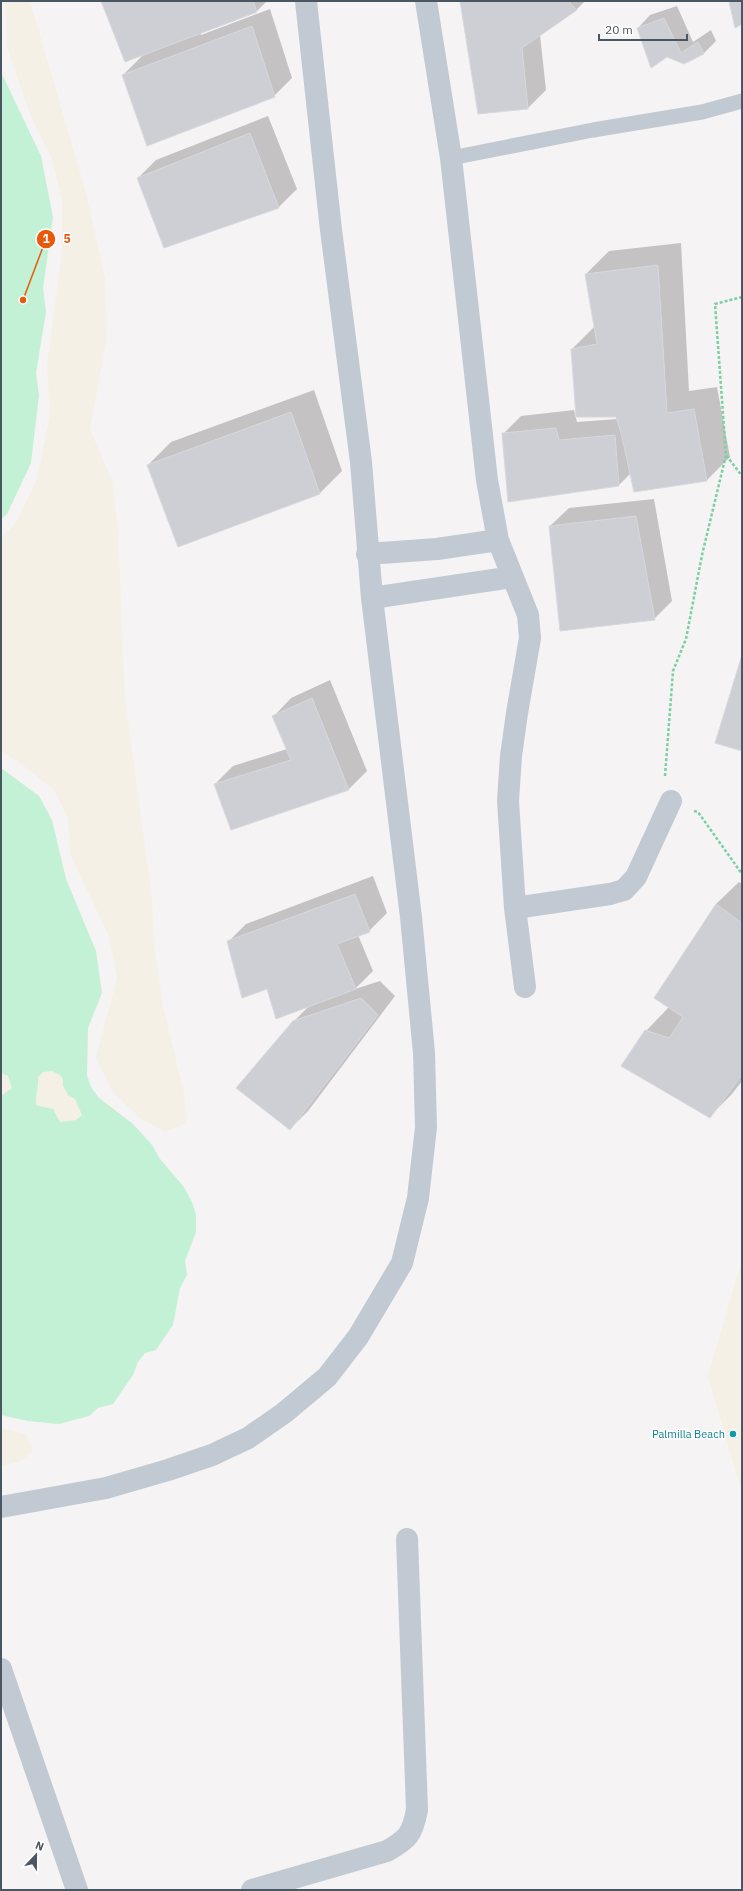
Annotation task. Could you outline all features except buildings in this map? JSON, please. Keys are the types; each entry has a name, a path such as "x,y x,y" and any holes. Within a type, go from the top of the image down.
{"street":[{"path":"1,1508 106,1488 212,1454 248,1438 284,1413 327,1376 358,1337 402,1263 418,1198 426,1128 424,1053 411,917 367,554 361,462 331,230 306,1"},
{"path":"426,1 451,158 487,480 498,540 528,615 530,638 511,756 508,801 515,908 525,987"},
{"path":"367,554 437,549 498,540"},
{"path":"372,598 512,578"},
{"path":"515,908 610,894 624,890 636,877 671,801"},
{"path":"252,1890 387,1851 405,1841 414,1826 417,1810 407,1539"},
{"path":"1,1669 77,1890"}],"lane":[{"path":"451,158 593,130 702,112 742,101"}],"path":[{"path":"742,297 715,304 726,455 702,555 686,639 673,671 664,773 671,801 698,812 742,874"},
{"path":"726,455 742,476"}],"green space":[{"path":"1,72 41,156 53,217 43,288 46,312 36,373 39,395 31,463 7,514 1,519"},
{"path":"1,768 39,796 52,820 66,879 96,951 102,993 88,1028 87,1075 91,1087 99,1098 133,1124 152,1145 160,1159 184,1187 192,1202 196,1215 196,1232 185,1261 187,1275 180,1288 173,1325 156,1350 145,1353 138,1362 133,1375 113,1404 98,1408 89,1416 59,1424 28,1421 1,1415"}],"sand":[{"path":"5,1 30,1 86,193 105,278 107,338 90,429 112,481 118,530 125,700 151,889 155,952 164,1011 184,1093 187,1123 165,1132 140,1118 112,1091 96,1058 117,978 109,936 70,854 68,817 53,789 23,765 1,751 1,538 16,523 37,479 50,415 47,365 62,251 62,200 52,159 31,117 7,47"},
{"path":"52,1071 60,1075 63,1079 63,1086 68,1095 75,1099 82,1115 76,1120 60,1122 53,1109 36,1105 38,1077 43,1072"},
{"path":"1,1073 8,1076 12,1088 1,1096"},
{"name":"Palmilla Beach","path":"742,1260 742,1493 708,1376"},
{"path":"1,1428 26,1434 33,1451 19,1462 1,1466"}],"place":[{"name":"5","path":"23,300"},
{"name":"Palmilla Beach","path":"733,1434"}]}
